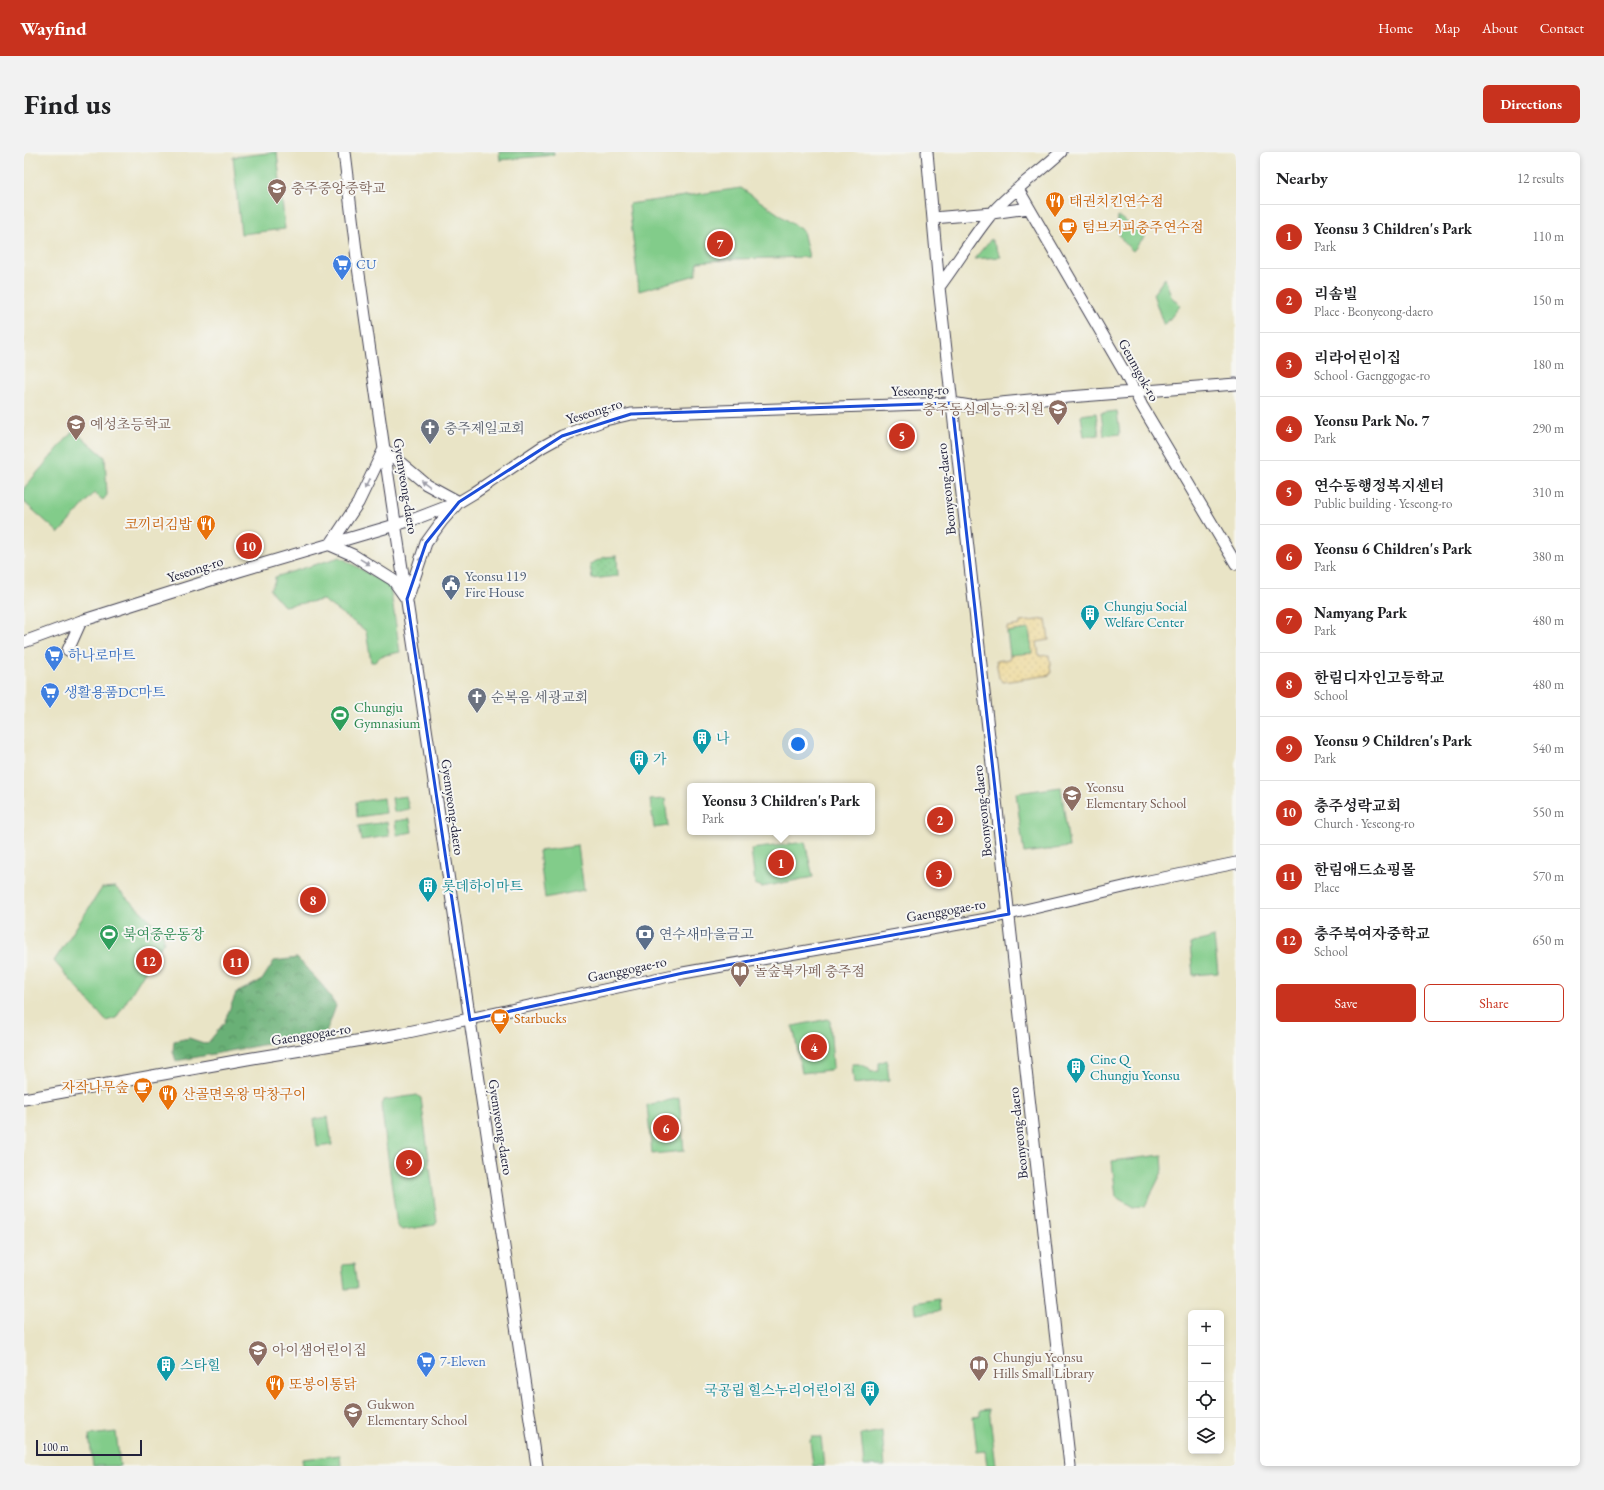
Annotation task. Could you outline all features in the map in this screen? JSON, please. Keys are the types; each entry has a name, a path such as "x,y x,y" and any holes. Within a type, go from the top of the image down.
{"street":[{"name":"Gyemyeong-daero","path":"344,152 358,268 384,449 537,1466"},
{"name":"Beonyeong-daero","path":"927,152 939,288 1070,1466"},
{"path":"939,288 992,213 1018,188 1049,164 1061,152"},
{"name":"Geumgok-ro","path":"1018,188 1126,375 1134,392 1236,564"},
{"path":"933,218 1029,208"},
{"name":"Yeseong-ro","path":"24,642 81,621 239,571 396,525 459,502 542,447 562,436 605,420 631,414 952,403 970,406 1236,384"},
{"path":"384,449 426,484 459,502 442,521 426,543 407,599 393,580 353,555 330,545 358,503 384,449"},
{"path":"68,650 81,621"},
{"name":"Gaenggogae-ro","path":"24,1099 247,1059 338,1045 470,1020 493,1013 633,983 1009,914 1149,881 1236,863"}],"highlighted area":[{"path":"952,403 1009,914 683,973 470,1020 407,599 426,543 459,502 562,436 631,414"}],"green space":[{"path":"277,152 285,229 241,234 233,157"},
{"path":"499,152 554,152 554,155 500,160"},
{"path":"741,188 803,231 809,257 735,259 698,262 696,275 639,291 629,204"},
{"path":"1118,216 1145,236 1133,251 1122,239 1118,231"},
{"path":"991,239 1001,257 974,259"},
{"path":"1165,278 1171,296 1180,306 1164,326 1153,294"},
{"path":"1117,411 1120,434 1104,436 1101,413"},
{"path":"1096,413 1099,435 1084,437 1081,415"},
{"path":"74,430 105,457 107,495 103,500 94,493 59,533 24,502 24,488"},
{"path":"617,556 618,576 592,579 590,564 605,557"},
{"path":"340,557 390,586 400,652 381,656 375,662 371,662 366,631 323,600 284,606 270,590 275,581 275,577"},
{"path":"1029,629 1032,653 1010,655 1007,632"},
{"path":"1061,787 1069,847 1024,853 1016,793"},
{"path":"406,796 409,809 394,812 392,798"},
{"path":"384,798 386,813 357,817 356,802"},
{"path":"665,799 668,826 654,828 650,800"},
{"path":"410,819 412,832 397,835 395,821"},
{"path":"387,822 389,836 361,840 358,826"},
{"path":"805,842 813,877 762,887 755,884 751,849"},
{"path":"578,846 584,890 545,898 539,851"},
{"name":"북여중운동장","path":"115,887 163,932 164,941 116,1018 106,1021 54,961 102,888"},
{"path":"1214,937 1218,973 1193,975 1190,944"},
{"path":"297,958 323,986 336,1006 326,1033 176,1061 173,1051 174,1041 189,1038 207,1044 224,1023 236,993 262,980 274,961"},
{"path":"828,1019 830,1021 833,1067 830,1070 802,1073 793,1026"},
{"path":"887,1060 889,1080 854,1084 852,1064 859,1064 869,1068 871,1072 879,1071 879,1063"},
{"path":"417,1095 421,1098 437,1222 435,1225 402,1230 397,1226 381,1104 384,1100"},
{"path":"679,1098 684,1151 652,1154 647,1105"},
{"path":"328,1117 332,1145 317,1147 314,1119"},
{"path":"1162,1155 1163,1170 1145,1206 1133,1207 1116,1197 1112,1161"},
{"path":"354,1264 357,1288 345,1289 342,1265"},
{"path":"939,1299 940,1311 916,1314 915,1303"},
{"path":"989,1409 996,1466 987,1466 985,1451 977,1452 973,1417 980,1416 980,1410"},
{"path":"882,1431 885,1466 864,1466 861,1435"},
{"path":"116,1432 120,1466 93,1466 89,1435"},
{"path":"812,1437 821,1437 824,1466 813,1466 810,1441"},
{"path":"340,1455 341,1466 303,1466 302,1459"}],"sand":[{"path":"1046,619 1049,640 1037,642 1039,656 1049,655 1050,675 1003,682 999,678 996,661 1009,659 1010,655 1032,652 1029,629 1007,632 1007,627 1020,625 1020,622"}],"place":[{"name":"충주중앙중학교","path":"277,205"},
{"name":"태권치킨연수점","path":"1055,218"},
{"name":"Namyang Park","path":"720,244"},
{"name":"텀브커피충주연수점","path":"1068,244"},
{"name":"CU","path":"342,281"},
{"name":"충주동심예능유치원","path":"1058,426"},
{"name":"연수동행정복지센터","path":"902,436"},
{"name":"예성초등학교","path":"76,441"},
{"name":"충주제일교회","path":"430,445"},
{"name":"코끼리김밥","path":"206,541"},
{"name":"충주성락교회","path":"249,546"},
{"name":"Yeonsu 119 Fire House","path":"451,601"},
{"name":"Chungju Social Welfare Center","path":"1090,631"},
{"name":"하나로마트","path":"54,672"},
{"name":"생활용품DC마트","path":"50,709"},
{"name":"순복음 세광교회","path":"477,714"},
{"name":"Chungju Gymnasium","path":"340,732"},
{"name":"나","path":"702,755"},
{"name":"가","path":"639,776"},
{"name":"Yeonsu Elementary School","path":"1072,812"},
{"name":"리솜빌","path":"940,820"},
{"name":"Yeonsu 3 Children's Park","path":"781,863"},
{"name":"리라어린이집","path":"939,874"},
{"name":"한림디자인고등학교","path":"313,900"},
{"name":"롯데하이마트","path":"428,903"},
{"name":"북여중운동장","path":"109,951"},
{"name":"연수새마을금고","path":"645,951"},
{"name":"충주북여자중학교","path":"149,961"},
{"name":"한림애드쇼핑몰","path":"236,962"},
{"name":"놀숲북카페 충주점","path":"740,988"},
{"name":"Starbucks","path":"500,1035"},
{"name":"Yeonsu Park No. 7","path":"814,1047"},
{"name":"Cine Q Chungju Yeonsu","path":"1076,1084"},
{"name":"자작나무숲","path":"143,1104"},
{"name":"산골면옥왕 막창구이","path":"168,1111"},
{"name":"Yeonsu 6 Children's Park","path":"666,1128"},
{"name":"Yeonsu 9 Children's Park","path":"409,1163"},
{"name":"아이샘어린이집","path":"258,1367"},
{"name":"7-Eleven","path":"426,1378"},
{"name":"스타힐","path":"166,1382"},
{"name":"Chungju Yeonsu Hills Small Library","path":"979,1382"},
{"name":"또봉이통닭","path":"275,1401"},
{"name":"국공립 힐스누리어린이집","path":"870,1407"},
{"name":"Gukwon Elementary School","path":"353,1429"}]}
